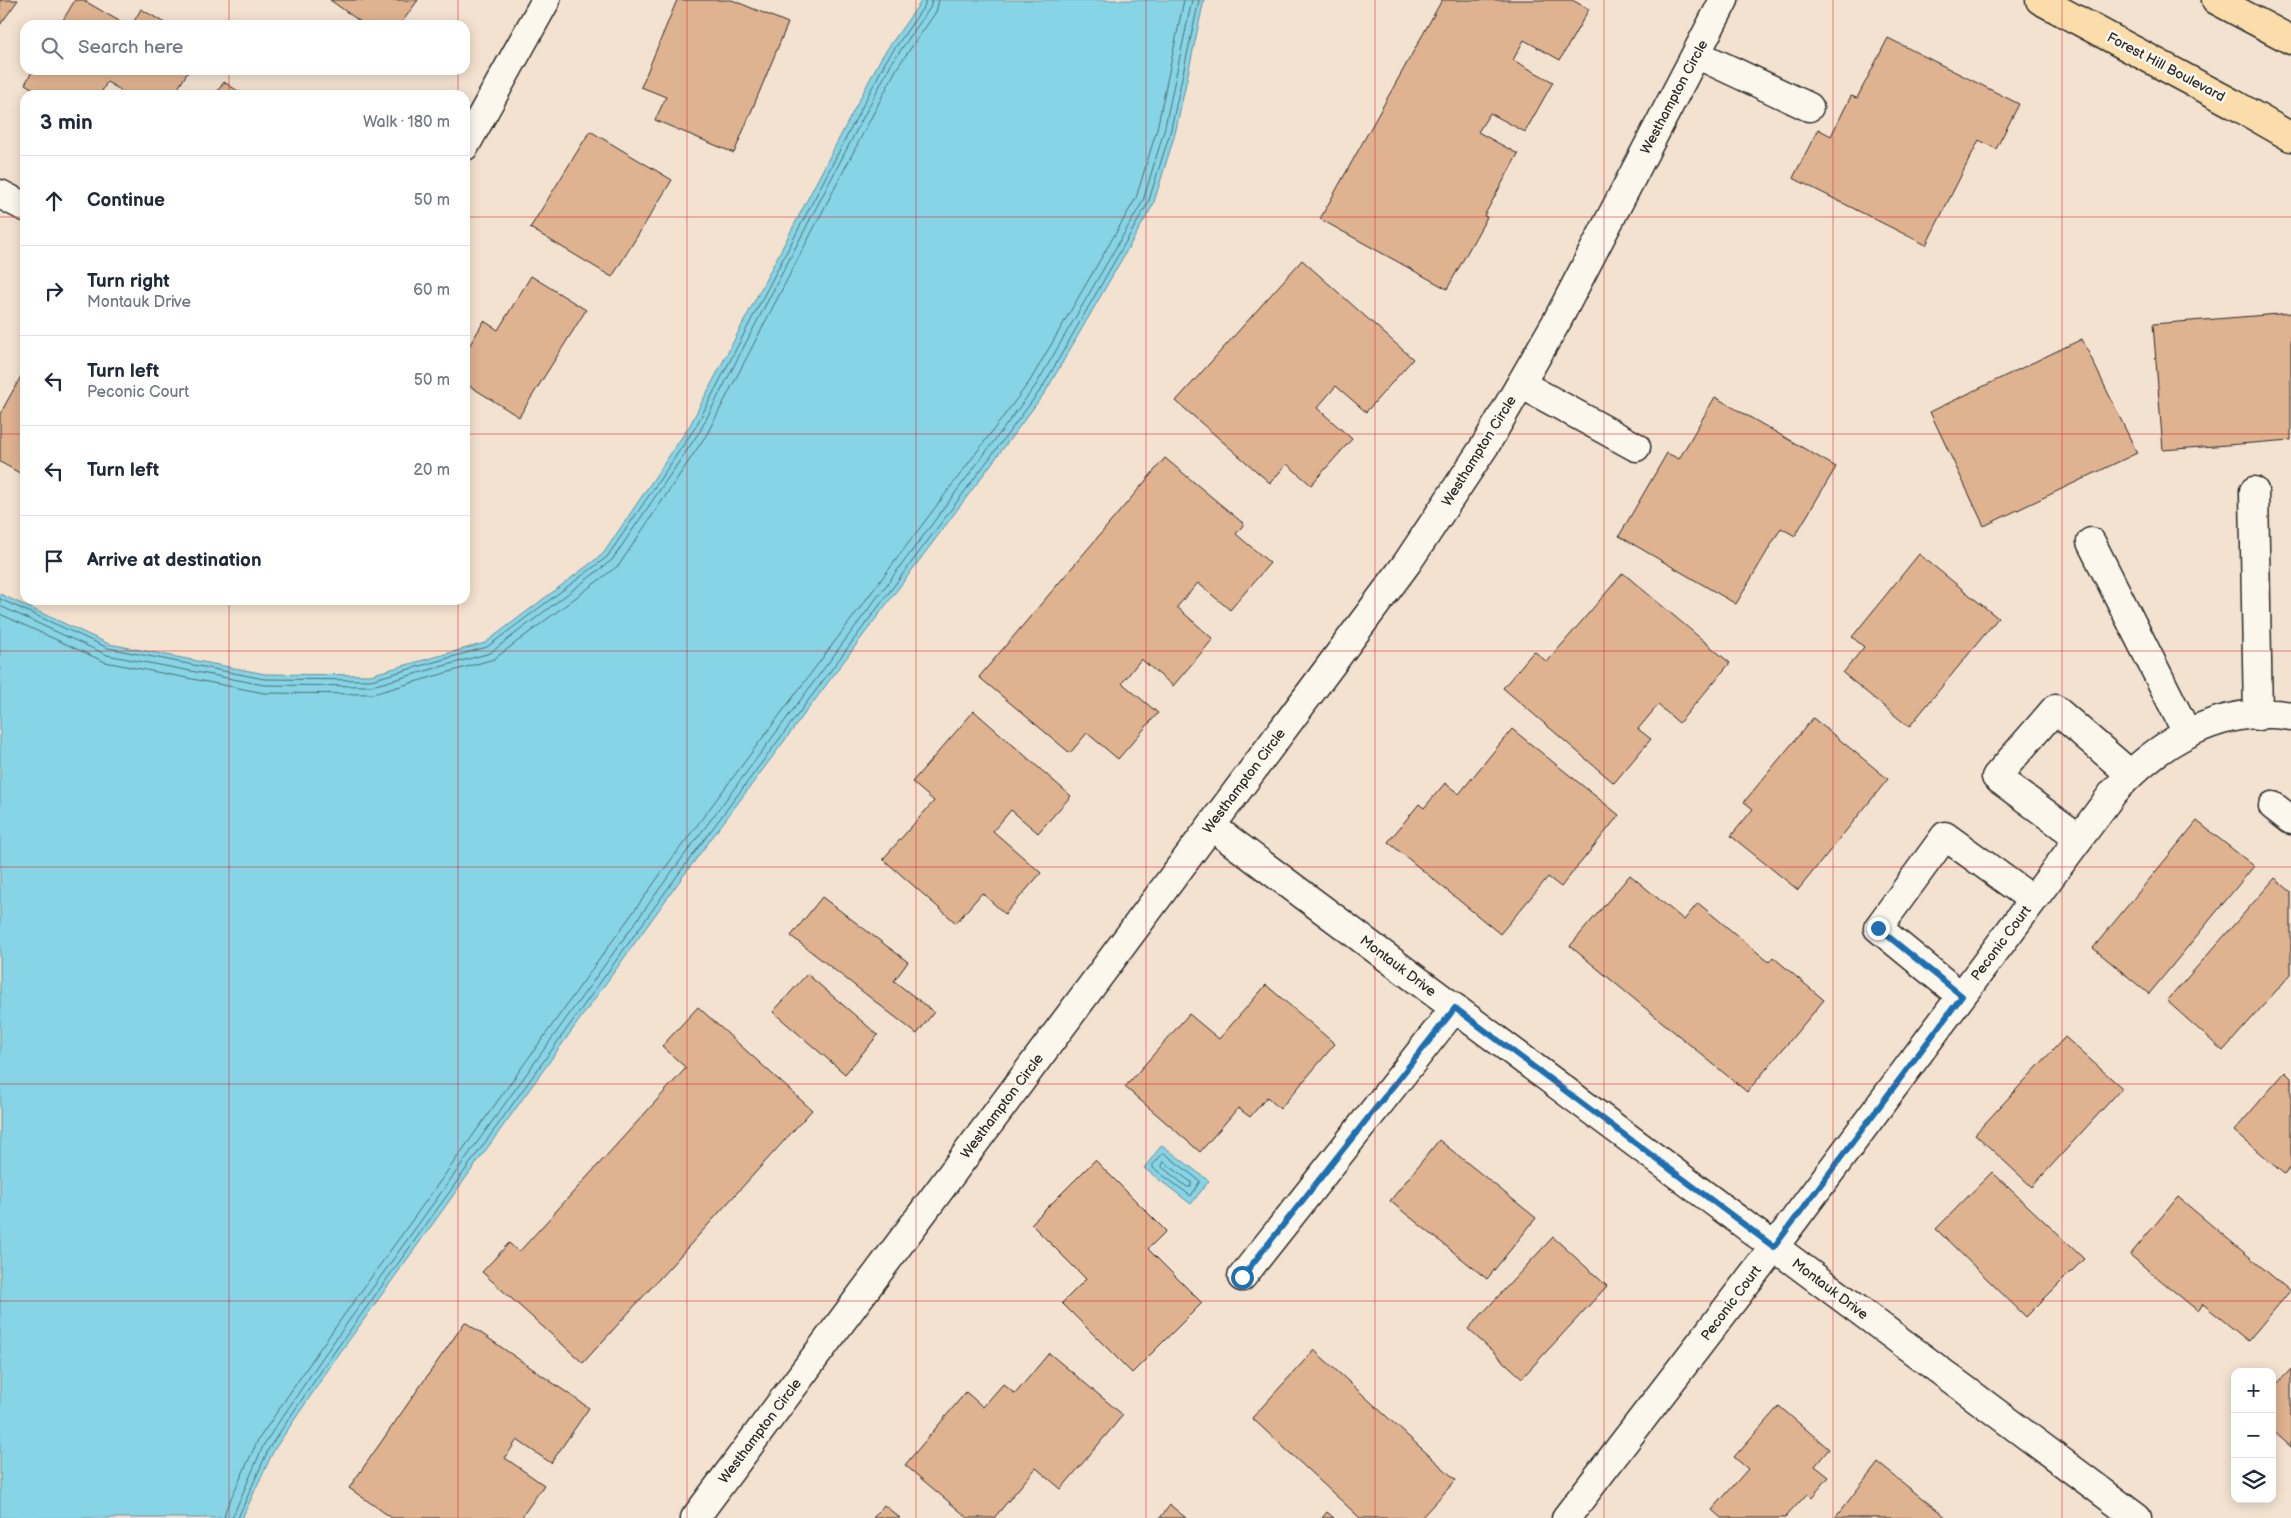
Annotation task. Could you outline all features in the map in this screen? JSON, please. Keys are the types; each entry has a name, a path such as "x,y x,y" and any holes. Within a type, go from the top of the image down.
{"main road":[{"name":"Forest Hill Boulevard","path":"2040,0 2232,103 2291,137"},
{"path":"2216,0 2291,40"}],"street":[{"path":"470,137 546,0"},
{"name":"Westhampton Circle","path":"695,1518 1407,562 1486,444 1557,321 1724,0"},
{"path":"1696,54 1809,107"},
{"path":"0,194 20,204"},
{"path":"1521,384 1636,447"},
{"path":"2254,491 2258,716"},
{"path":"2091,542 2187,733"},
{"path":"2079,838 1996,777 2055,709 2130,774"},
{"name":"Peconic Court","path":"1566,1518 1774,1247 2079,838 2130,774 2158,749 2187,733 2219,722 2258,716 2291,716"},
{"name":"Montauk Drive","path":"1211,826 2138,1518"},
{"path":"1962,996 1878,928 1945,836 2033,900"},
{"path":"1242,1277 1455,1008"}],"water":[{"path":"922,0 1204,0 1175,134 1153,205 1046,391 678,883 334,1361 274,1450 242,1518 0,1518 0,594 20,603 20,605 24,605 109,644 265,674 370,675 485,643 603,554 690,425 881,58"},
{"path":"1162,1145 1209,1181 1191,1204 1144,1168"}],"building":[{"path":"0,0 18,0 0,25"},
{"path":"75,0 83,0 117,20 63,20"},
{"path":"330,0 418,0 404,20 358,20"},
{"path":"677,0 732,0 788,23 734,153 655,120 666,97 641,87"},
{"path":"1442,0 1572,0 1589,9 1560,60 1524,40 1513,60 1553,82 1525,132 1490,113 1478,132 1518,154 1484,216 1487,217 1447,289 1320,219"},
{"path":"141,9 160,20 135,20"},
{"path":"1888,38 2019,104 1996,149 1979,140 1926,245 1793,178 1818,129 1831,136 1851,96 1857,98"},
{"path":"30,75 186,75 177,90 121,90 107,82 103,90 35,90 25,84"},
{"path":"224,82 236,90 218,90"},
{"path":"590,131 672,180 612,277 530,228"},
{"path":"1302,260 1413,359 1366,412 1336,386 1317,408 1352,439 1311,485 1287,464 1270,483 1176,401"},
{"path":"531,276 586,310 519,417 470,386 470,345 484,321 498,330"},
{"path":"2291,313 2291,440 2163,450 2153,324"},
{"path":"2082,339 2137,453 1984,526 1930,412"},
{"path":"20,378 20,473 0,462 0,414"},
{"path":"1715,397 1836,467 1795,536 1781,528 1736,604 1619,536 1667,453 1679,459"},
{"path":"1165,458 1244,524 1236,534 1270,563 1230,610 1198,583 1177,607 1213,639 1173,686 1141,659 1122,683 1158,713 1118,759 1087,733 1070,753 979,677"},
{"path":"1919,554 1998,618 1909,727 1843,673 1864,647 1852,637"},
{"path":"1623,573 1730,663 1679,723 1658,705 1638,729 1651,739 1614,783 1503,688 1534,651 1547,662"},
{"path":"974,711 1071,796 1038,833 1011,810 993,831 1041,873 1005,914 982,893 956,923 883,859 934,801 912,782"},
{"path":"1813,718 1888,779 1798,890 1731,836 1753,809 1744,802"},
{"path":"1512,729 1619,815 1561,887 1548,877 1500,934 1388,842 1419,804 1424,808 1445,783 1459,794"},
{"path":"2197,821 2254,866 2149,994 2093,948"},
{"path":"1630,875 1684,920 1698,903 1769,962 1773,957 1824,1000 1747,1092 1570,946"},
{"path":"2275,878 2291,892 2291,974 2223,1051 2167,1001"},
{"path":"822,897 908,962 894,981 934,1012 917,1034 791,936"},
{"path":"807,974 878,1035 845,1074 773,1012"},
{"path":"1266,985 1335,1044 1280,1109 1267,1097 1250,1117 1238,1108 1200,1152 1125,1087 1189,1014 1219,1039"},
{"path":"698,1007 812,1110 583,1363 482,1272 509,1243 519,1252 686,1068 662,1046"},
{"path":"2065,1037 2122,1088 2032,1187 1975,1134"},
{"path":"2285,1072 2291,1078 2291,1166 2284,1174 2234,1131"},
{"path":"1439,1140 1536,1218 1487,1279 1390,1201"},
{"path":"1095,1160 1166,1231 1148,1249 1202,1303 1132,1373 1062,1303 1086,1279 1031,1224"},
{"path":"1992,1172 2084,1259 2026,1317 1936,1229"},
{"path":"2178,1197 2290,1291 2248,1341 2203,1304 2198,1311 2130,1255"},
{"path":"1553,1237 1607,1286 1522,1378 1468,1329"},
{"path":"465,1322 589,1408 551,1463 517,1440 505,1458 544,1485 521,1518 392,1518 349,1488"},
{"path":"1314,1350 1456,1480 1421,1518 1360,1518 1252,1418"},
{"path":"1049,1353 1123,1415 1061,1489 1036,1468 994,1518 968,1518 905,1465 966,1392 983,1407 1003,1384 1015,1394"},
{"path":"2291,1369 2291,1447 2276,1434 2276,1385"},
{"path":"1779,1406 1829,1449 1815,1466 1829,1477 1811,1498 1807,1494 1785,1518 1721,1518 1712,1510 1748,1469 1734,1457"},
{"path":"1878,1463 1947,1518 1835,1518"},
{"path":"884,1505 900,1518 873,1518"},
{"path":"1170,1505 1186,1518 1160,1518"},
{"path":"1327,1512 1334,1518 1322,1518"}],"route":[{"path":"1242,1277 1455,1008 1774,1247 1962,996 1878,928"}]}
